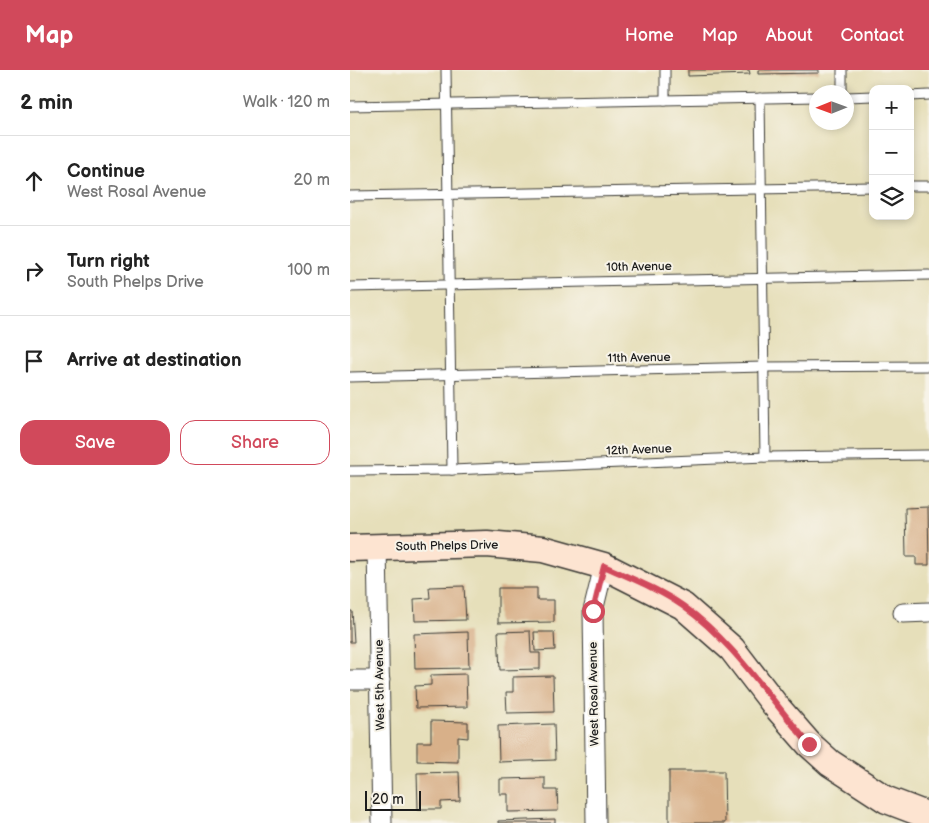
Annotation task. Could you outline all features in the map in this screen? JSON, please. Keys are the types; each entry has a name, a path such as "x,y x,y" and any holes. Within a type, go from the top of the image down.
{"street":[{"name":"South Phelps Drive","path":"350,548 487,544 543,549 604,566 683,606 732,649 775,705 809,744 830,763 887,800 929,816"},
{"name":"West 5th Avenue","path":"377,547 382,823"},
{"name":"West Rosal Avenue","path":"596,823 593,611 604,566"},
{"path":"903,612 929,612"},
{"path":"350,680 380,680"}],"lane":[{"path":"446,70 452,470"},
{"path":"665,70 665,100"},
{"path":"842,70 842,85"},
{"path":"914,96 929,95"},
{"path":"854,97 869,96"},
{"path":"350,106 809,97"},
{"path":"760,98 765,457"},
{"path":"914,186 929,186"},
{"path":"350,196 869,187"},
{"name":"10th Avenue","path":"350,287 929,275"},
{"name":"11th Avenue","path":"350,377 929,366"},
{"name":"12th Avenue","path":"350,471 452,470 765,457 929,454"}],"building":[{"path":"688,70 749,70 750,74 688,76"},
{"path":"758,70 819,70 819,73 758,74"},
{"path":"928,507 929,565 916,565 916,557 906,557 905,508"},
{"path":"464,586 466,620 415,621 414,599 430,598 429,587"},
{"path":"498,588 537,588 537,600 554,600 554,622 498,623"},
{"path":"350,611 352,611 354,642 350,642"},
{"path":"530,631 531,653 540,653 540,669 500,670 498,632"},
{"path":"468,632 469,668 415,669 414,634"},
{"path":"534,632 554,632 555,650 535,651"},
{"path":"466,674 467,707 416,708 415,686 431,685 431,675"},
{"path":"553,676 554,712 507,713 506,692 513,692 513,677"},
{"path":"431,721 468,722 468,738 458,737 458,762 417,761 417,742 431,742"},
{"path":"554,724 555,760 499,762 498,726"},
{"path":"669,771 724,771 725,823 669,823"},
{"path":"459,772 460,801 441,802 441,809 418,809 417,773"},
{"path":"545,778 545,790 557,790 558,811 508,812 508,794 500,794 500,779"},
{"path":"555,819 555,823 498,823 498,821"}],"route":[{"path":"593,611 604,566 643,584 683,606 732,649 775,705 809,744"}]}
